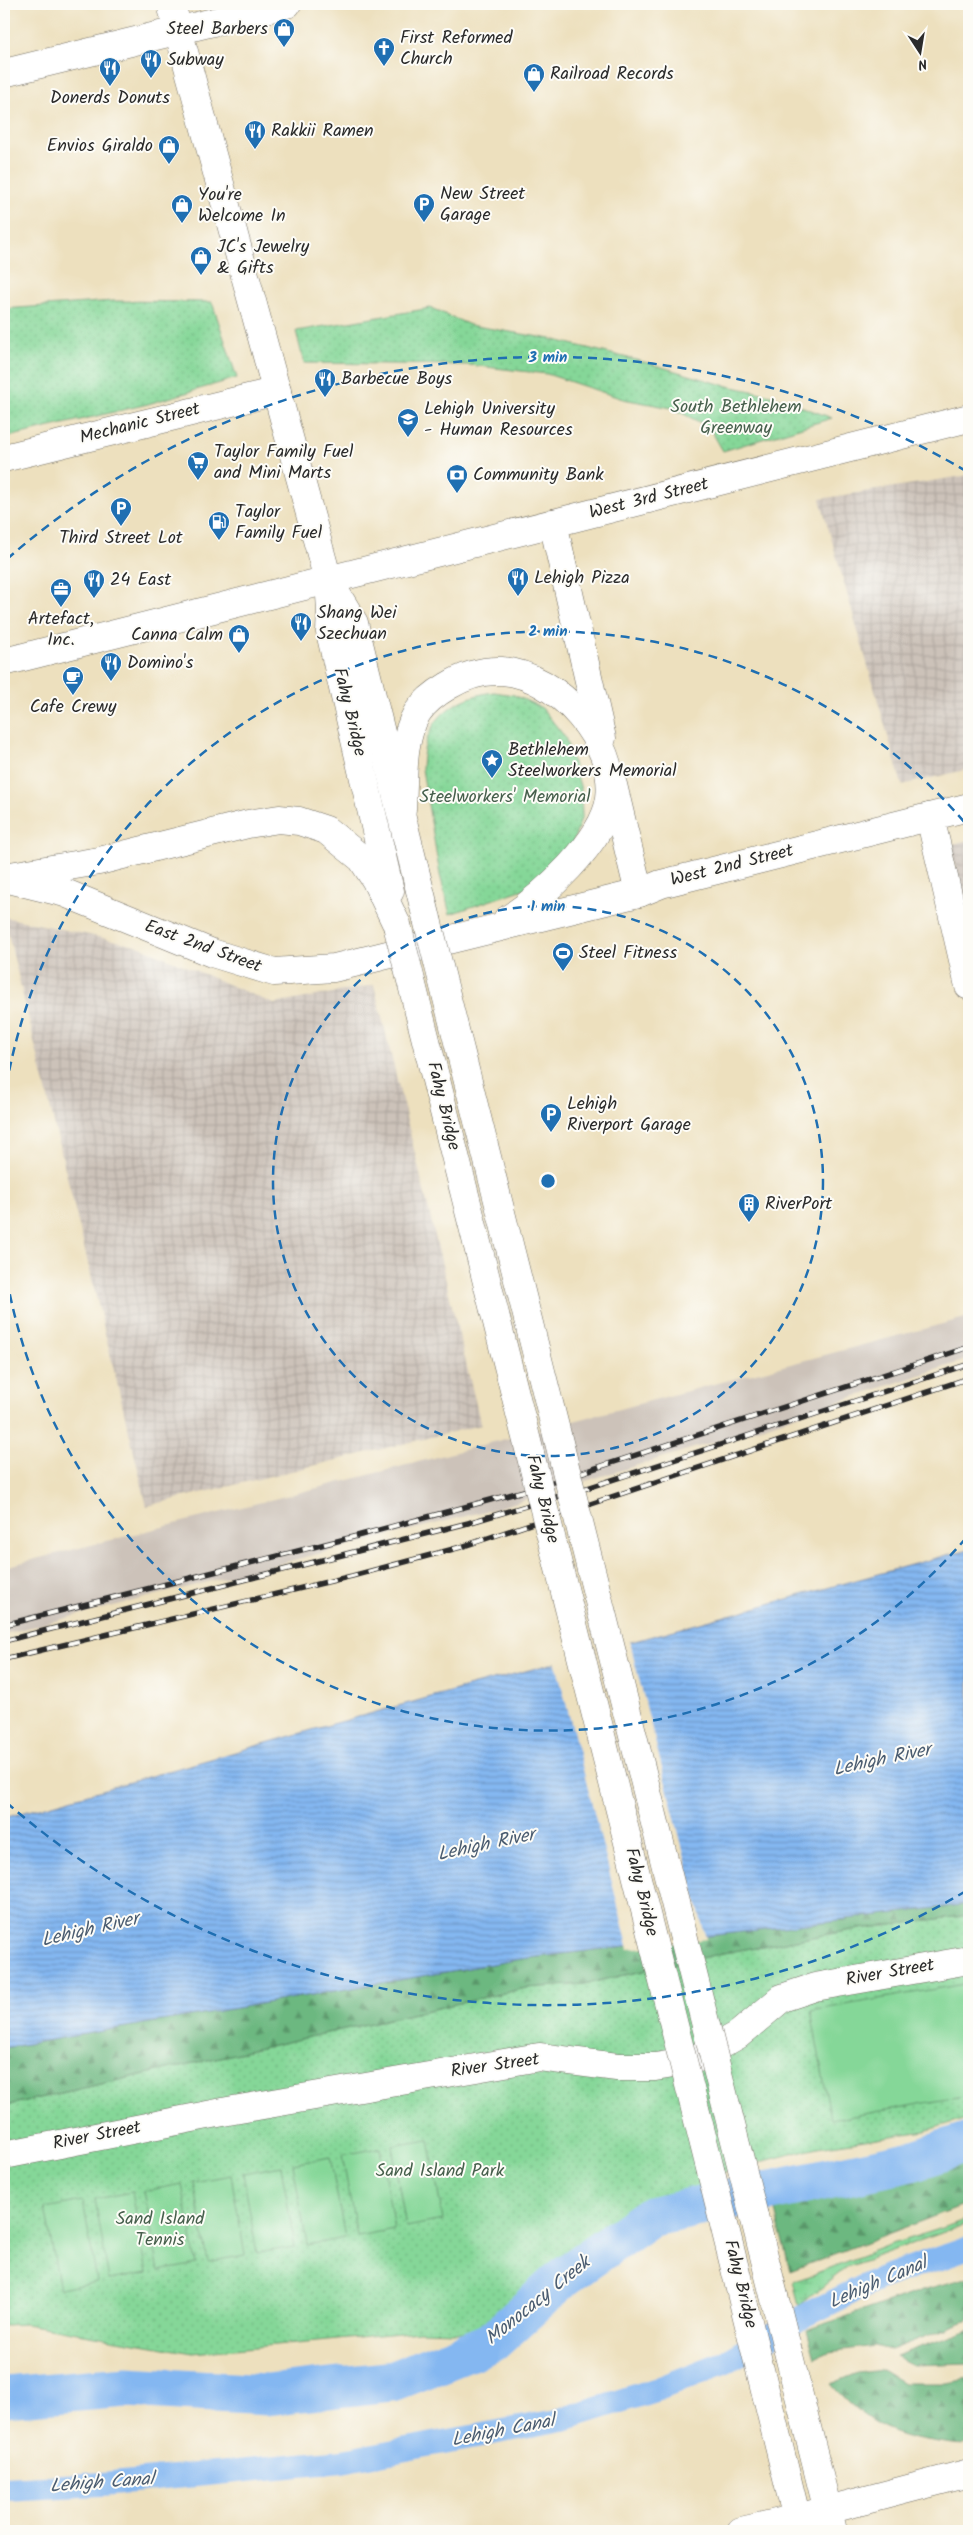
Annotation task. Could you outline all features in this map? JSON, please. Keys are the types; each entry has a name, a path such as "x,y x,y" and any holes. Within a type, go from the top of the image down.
{"main road":[{"path":"170,4 328,580"},
{"path":"4,73 287,4"},
{"name":"Mechanic Street","path":"4,458 276,392"},
{"name":"West 3rd Street","path":"4,662 969,418"},
{"path":"553,523 639,893"},
{"name":"Fahy Bridge","path":"328,580 354,623 401,819 830,2521"},
{"name":"Fahy Bridge","path":"328,580 331,610 330,632 376,823 398,925 798,2524"},
{"path":"401,819 407,737 418,713 435,695 471,675 503,671 541,682 579,714 596,738 607,760 610,798 601,823 584,850 559,878 526,907 496,928"},
{"name":"West 2nd Street","path":"496,928 639,893 661,884 969,807"},
{"path":"930,817 969,986"},
{"path":"4,878 99,861 248,824 280,819 300,821 326,830 362,859 382,892 398,925"},
{"name":"East 2nd Street","path":"4,878 65,893 212,953 274,972 334,968 496,928"},
{"name":"River Street","path":"4,2156 228,2111 539,2056 617,2067 655,2067 692,2061 738,2035 782,1998 815,1987 969,1960"},
{"path":"741,2531 830,2521 969,2473"}],"shaded area":[{"path":"969,475 969,769 902,785 820,499"},
{"path":"969,840 969,919 949,845"},
{"path":"4,917 136,945 274,1004 374,985 481,1425 147,1506"},
{"path":"969,1317 969,1359 730,1437 497,1508 4,1634 4,1567 361,1477"}],"green space":[{"path":"113,301 212,302 237,378 148,404 4,438 4,309"},
{"name":"South Bethlehem Greenway","path":"431,308 470,325 551,339 648,363 723,385 771,395 832,418 723,451 709,427 672,408 623,399 547,374 469,365 304,363 296,331"},
{"name":"Steelworkers' Memorial","path":"494,692 514,695 542,708 565,737 581,789 582,816 571,848 536,885 450,914 440,875 422,769 424,752 427,738 441,715 464,700"},
{"path":"969,1904 969,1915 852,1930 723,1953 585,1984 526,1988 4,2106 4,2048 521,1959"},
{"name":"Sand Island Park","path":"969,1915 969,2117 925,2131 818,2147 726,2171 636,2220 491,2333 420,2331 193,2353 25,2324 4,2325 4,2106 526,1988 585,1984 723,1953 852,1930"},
{"path":"964,1984 969,2013 969,2095 831,2120 811,2011"},
{"path":"429,2140 443,2220 406,2227 392,2146"},
{"path":"380,2148 394,2229 357,2236 342,2155"},
{"path":"969,2154 969,2203 790,2271 773,2203 863,2178 926,2173"},
{"path":"330,2157 345,2238 307,2245 293,2164"},
{"path":"281,2166 295,2247 257,2253 243,2173"},
{"path":"231,2175 245,2255 208,2262 194,2182"},
{"name":"Sand Island Tennis","path":"182,2184 196,2264 159,2271 144,2191"},
{"path":"132,2192 147,2273 109,2280 95,2199"},
{"path":"83,2201 97,2282 60,2289 45,2208"},
{"path":"969,2219 969,2223 847,2267 799,2306 793,2282 886,2246"},
{"path":"969,2277 969,2320 890,2350 875,2346 828,2352 815,2358 807,2330 926,2289"},
{"path":"969,2330 969,2363 913,2365 895,2356"},
{"path":"882,2370 904,2383 946,2383 969,2379 969,2444 962,2445 921,2439 891,2431 866,2417 831,2384 858,2373"}],"water":[{"name":"Lehigh River","path":"969,1549 969,1904 521,1959 4,2048 4,1818 340,1722"}],"pier":[{"path":"629,1640 706,1939 629,1949 555,1660"}],"waterway":[{"name":"Monocacy Creek","path":"4,2397 127,2387 267,2395 393,2381 492,2342 565,2276 649,2217 912,2161 969,2142"},
{"name":"Lehigh Canal","path":"4,2489 102,2484 342,2461 557,2421 658,2389 726,2362 808,2314 879,2279 969,2247"}],"railway":[{"path":"4,1625 357,1536 531,1489 969,1347"},
{"path":"4,1641 468,1523 587,1488 969,1364"},
{"path":"4,1659 352,1576 461,1547 969,1378"}],"place":[{"name":"Steel Barbers","path":"284,48"},
{"name":"First Reformed Church","path":"384,67"},
{"name":"Subway","path":"151,79"},
{"name":"Donerds Donuts","path":"110,87"},
{"name":"Railroad Records","path":"534,93"},
{"name":"Rakkii Ramen","path":"255,150"},
{"name":"Envios Giraldo","path":"169,165"},
{"name":"New Street Garage","path":"424,223"},
{"name":"You're Welcome In","path":"182,224"},
{"name":"JC's Jewelry & Gifts","path":"201,276"},
{"name":"Barbecue Boys","path":"325,398"},
{"name":"Lehigh University - Human Resources","path":"408,438"},
{"name":"Taylor Family Fuel and Mini Marts","path":"198,481"},
{"name":"Community Bank","path":"457,494"},
{"name":"Third Street Lot","path":"121,527"},
{"name":"Taylor Family Fuel","path":"219,541"},
{"name":"Lehigh Pizza","path":"518,597"},
{"name":"24 East","path":"94,599"},
{"name":"Artefact, Inc.","path":"61,608"},
{"name":"Shang Wei Szechuan","path":"301,642"},
{"name":"Canna Calm","path":"239,654"},
{"name":"Domino's","path":"111,682"},
{"name":"Cafe Crewy","path":"73,696"},
{"name":"Bethlehem Steelworkers Memorial","path":"492,779"},
{"name":"Steel Fitness","path":"563,972"},
{"name":"Lehigh Riverport Garage","path":"551,1133"},
{"name":"RiverPort","path":"749,1223"}]}
